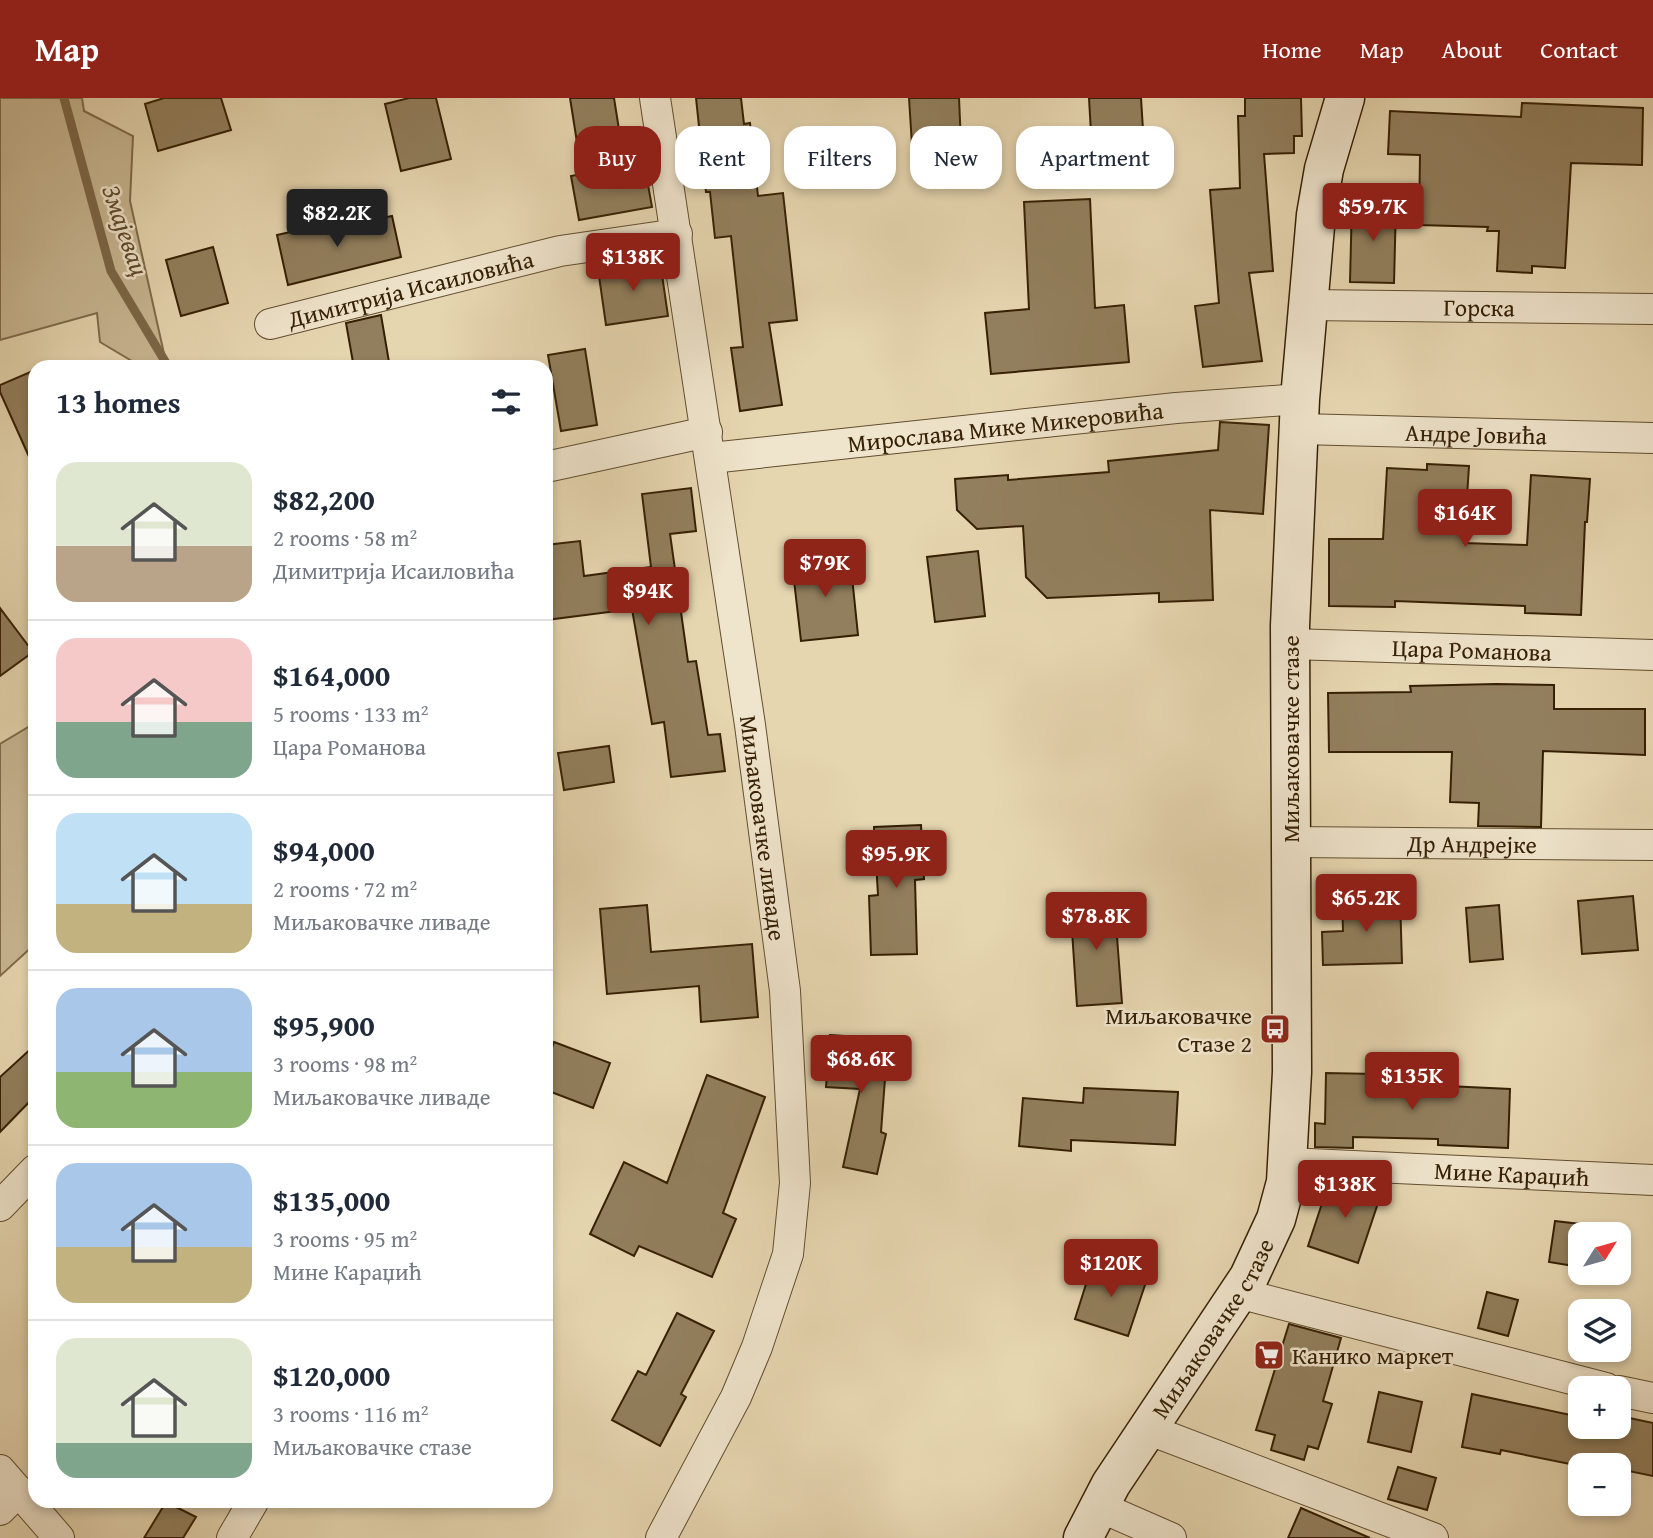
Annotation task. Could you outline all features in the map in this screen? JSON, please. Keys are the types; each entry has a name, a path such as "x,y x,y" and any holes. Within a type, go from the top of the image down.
{"street":[{"name":"Миљаковачке ливаде","path":"655,98 709,445 785,991 795,1184 788,1254 766,1323 736,1397 662,1538"},
{"name":"Миљаковачке стазе","path":"1092,1522 1147,1429 1238,1293 1276,1219 1288,1163 1292,1072 1290,644 1299,414 1306,305 1324,169 1345,98"},
{"name":"Димитрија Исаиловића","path":"270,324 560,251 677,234"},
{"name":"Горска","path":"1306,305 1653,309"},
{"name":"Мирослава Мике Микеровића","path":"553,466 709,445 1176,408 1299,414"},
{"name":"Андре Јовића","path":"1299,414 1653,438"},
{"name":"Цара Романова","path":"1290,644 1653,655"},
{"name":"Др Андрејке","path":"1290,842 1653,845"},
{"name":"Мине Караџић","path":"1288,1163 1653,1180"},
{"path":"0,1206 28,1177"},
{"path":"1238,1293 1568,1378"},
{"path":"1631,1393 1653,1398"},
{"path":"1147,1429 1433,1538"},
{"path":"6,1490 59,1538"},
{"path":"232,1538 250,1508"},
{"path":"1092,1522 1171,1538"}],"shaded area":[{"path":"0,98 82,98 84,111 133,136 130,201 165,360 130,360 100,342 97,313 0,340"},
{"path":"28,727 28,950 0,976 0,744"}],"building":[{"path":"164,98 221,98 231,130 158,151 145,104"},
{"path":"409,98 436,98 451,159 401,171 385,104"},
{"path":"570,98 614,98 618,126 574,126"},
{"path":"696,98 741,98 744,124 750,123 750,126 699,126"},
{"path":"909,98 959,98 960,126 911,126"},
{"path":"1089,98 1141,98 1143,126 1091,126"},
{"path":"1245,98 1301,98 1302,136 1294,136 1294,153 1264,154 1273,271 1249,273 1262,361 1203,367 1195,306 1219,303 1210,190 1240,188 1238,116 1245,116"},
{"path":"1522,103 1643,108 1642,165 1571,163 1565,268 1532,266 1532,273 1497,271 1499,231 1487,231 1488,227 1419,225 1420,155 1388,154 1390,111 1521,117"},
{"path":"574,175 574,189 649,189 652,207 579,220 571,176"},
{"path":"706,189 757,189 758,196 783,193 797,320 769,323 782,405 740,411 731,348 743,347 731,236 715,238 710,192 706,192"},
{"path":"1090,199 1095,308 1124,305 1129,362 991,374 985,313 1029,309 1024,202"},
{"path":"1352,202 1396,204 1394,283 1350,282"},
{"path":"392,216 401,257 288,285 277,235 321,225 322,231"},
{"path":"213,247 228,303 181,316 166,260"},
{"path":"660,261 668,316 606,325 598,269"},
{"path":"381,315 389,360 353,360 346,323"},
{"path":"585,349 597,425 561,431 553,384 553,360 549,360 548,355"},
{"path":"28,373 28,454 0,392 0,385"},
{"path":"1220,422 1269,425 1263,514 1210,510 1213,600 1159,602 1159,593 1047,598 1026,577 1023,526 977,529 957,510 955,479 1008,475 1008,480 1109,472 1108,461 1218,450"},
{"path":"1427,464 1469,466 1464,543 1527,545 1531,475 1590,479 1585,522 1581,615 1525,613 1525,606 1395,601 1395,607 1329,606 1329,539 1383,539 1387,468 1427,470"},
{"path":"691,488 696,531 670,534 688,662 696,661 708,735 720,734 725,771 671,777 664,722 652,724 632,609 553,619 553,544 580,541 584,576 651,567 642,494"},
{"path":"978,551 985,616 935,622 927,557"},
{"path":"850,557 858,635 801,641 792,563"},
{"path":"0,608 28,645 28,656 0,676"},
{"path":"1554,685 1554,709 1645,709 1645,755 1543,751 1541,827 1478,826 1479,803 1450,802 1452,752 1329,752 1328,693 1411,692 1410,686"},
{"path":"609,746 614,782 564,790 558,753"},
{"path":"921,825 924,879 915,880 917,954 871,955 869,896 878,895 874,827"},
{"path":"1633,896 1638,950 1582,954 1578,901"},
{"path":"1114,897 1122,1003 1077,1006 1070,900"},
{"path":"1400,899 1402,963 1323,965 1322,932 1343,931 1342,900"},
{"path":"647,905 651,952 752,944 758,1017 701,1022 699,986 607,994 600,909"},
{"path":"1499,905 1503,959 1470,962 1466,908"},
{"path":"830,1035 888,1039 881,1132 886,1134 877,1174 843,1167 860,1089 826,1087"},
{"path":"554,1042 610,1063 593,1108 553,1093"},
{"path":"28,1051 28,1103 0,1132 0,1077"},
{"path":"1326,1073 1426,1075 1426,1085 1510,1089 1508,1148 1438,1145 1438,1139 1353,1137 1353,1148 1315,1147 1315,1123 1325,1124"},
{"path":"707,1075 765,1097 723,1213 736,1219 712,1277 639,1246 634,1256 590,1234 624,1162 667,1183"},
{"path":"1084,1088 1178,1092 1175,1145 1071,1140 1071,1151 1019,1146 1023,1098 1083,1103"},
{"path":"1329,1182 1353,1184 1381,1194 1358,1263 1308,1246"},
{"path":"1555,1221 1568,1223 1568,1265 1549,1262"},
{"path":"1093,1262 1147,1279 1128,1336 1075,1319"},
{"path":"1487,1292 1518,1300 1508,1336 1478,1328"},
{"path":"677,1313 714,1331 681,1394 686,1397 660,1446 612,1420 638,1371 646,1375"},
{"path":"1289,1324 1341,1338 1323,1401 1332,1404 1318,1449 1308,1446 1304,1460 1271,1450 1275,1435 1256,1430"},
{"path":"1379,1392 1422,1402 1411,1452 1368,1442"},
{"path":"1472,1394 1568,1414 1568,1439 1631,1439 1631,1418 1653,1423 1653,1476 1631,1471 1631,1453 1568,1453 1568,1464 1501,1450 1500,1454 1462,1447"},
{"path":"1398,1467 1436,1478 1427,1510 1388,1499"},
{"path":"162,1508 178,1508 196,1517 183,1538 144,1538"},
{"path":"1301,1508 1370,1538 1288,1538"}],"waterway":[{"name":"Змајевац","path":"64,98 111,271 164,360"}],"place":[{"name":"Миљаковачке Стазе 2","path":"1275,1029"},
{"name":"Канико маркет","path":"1269,1355"}]}
